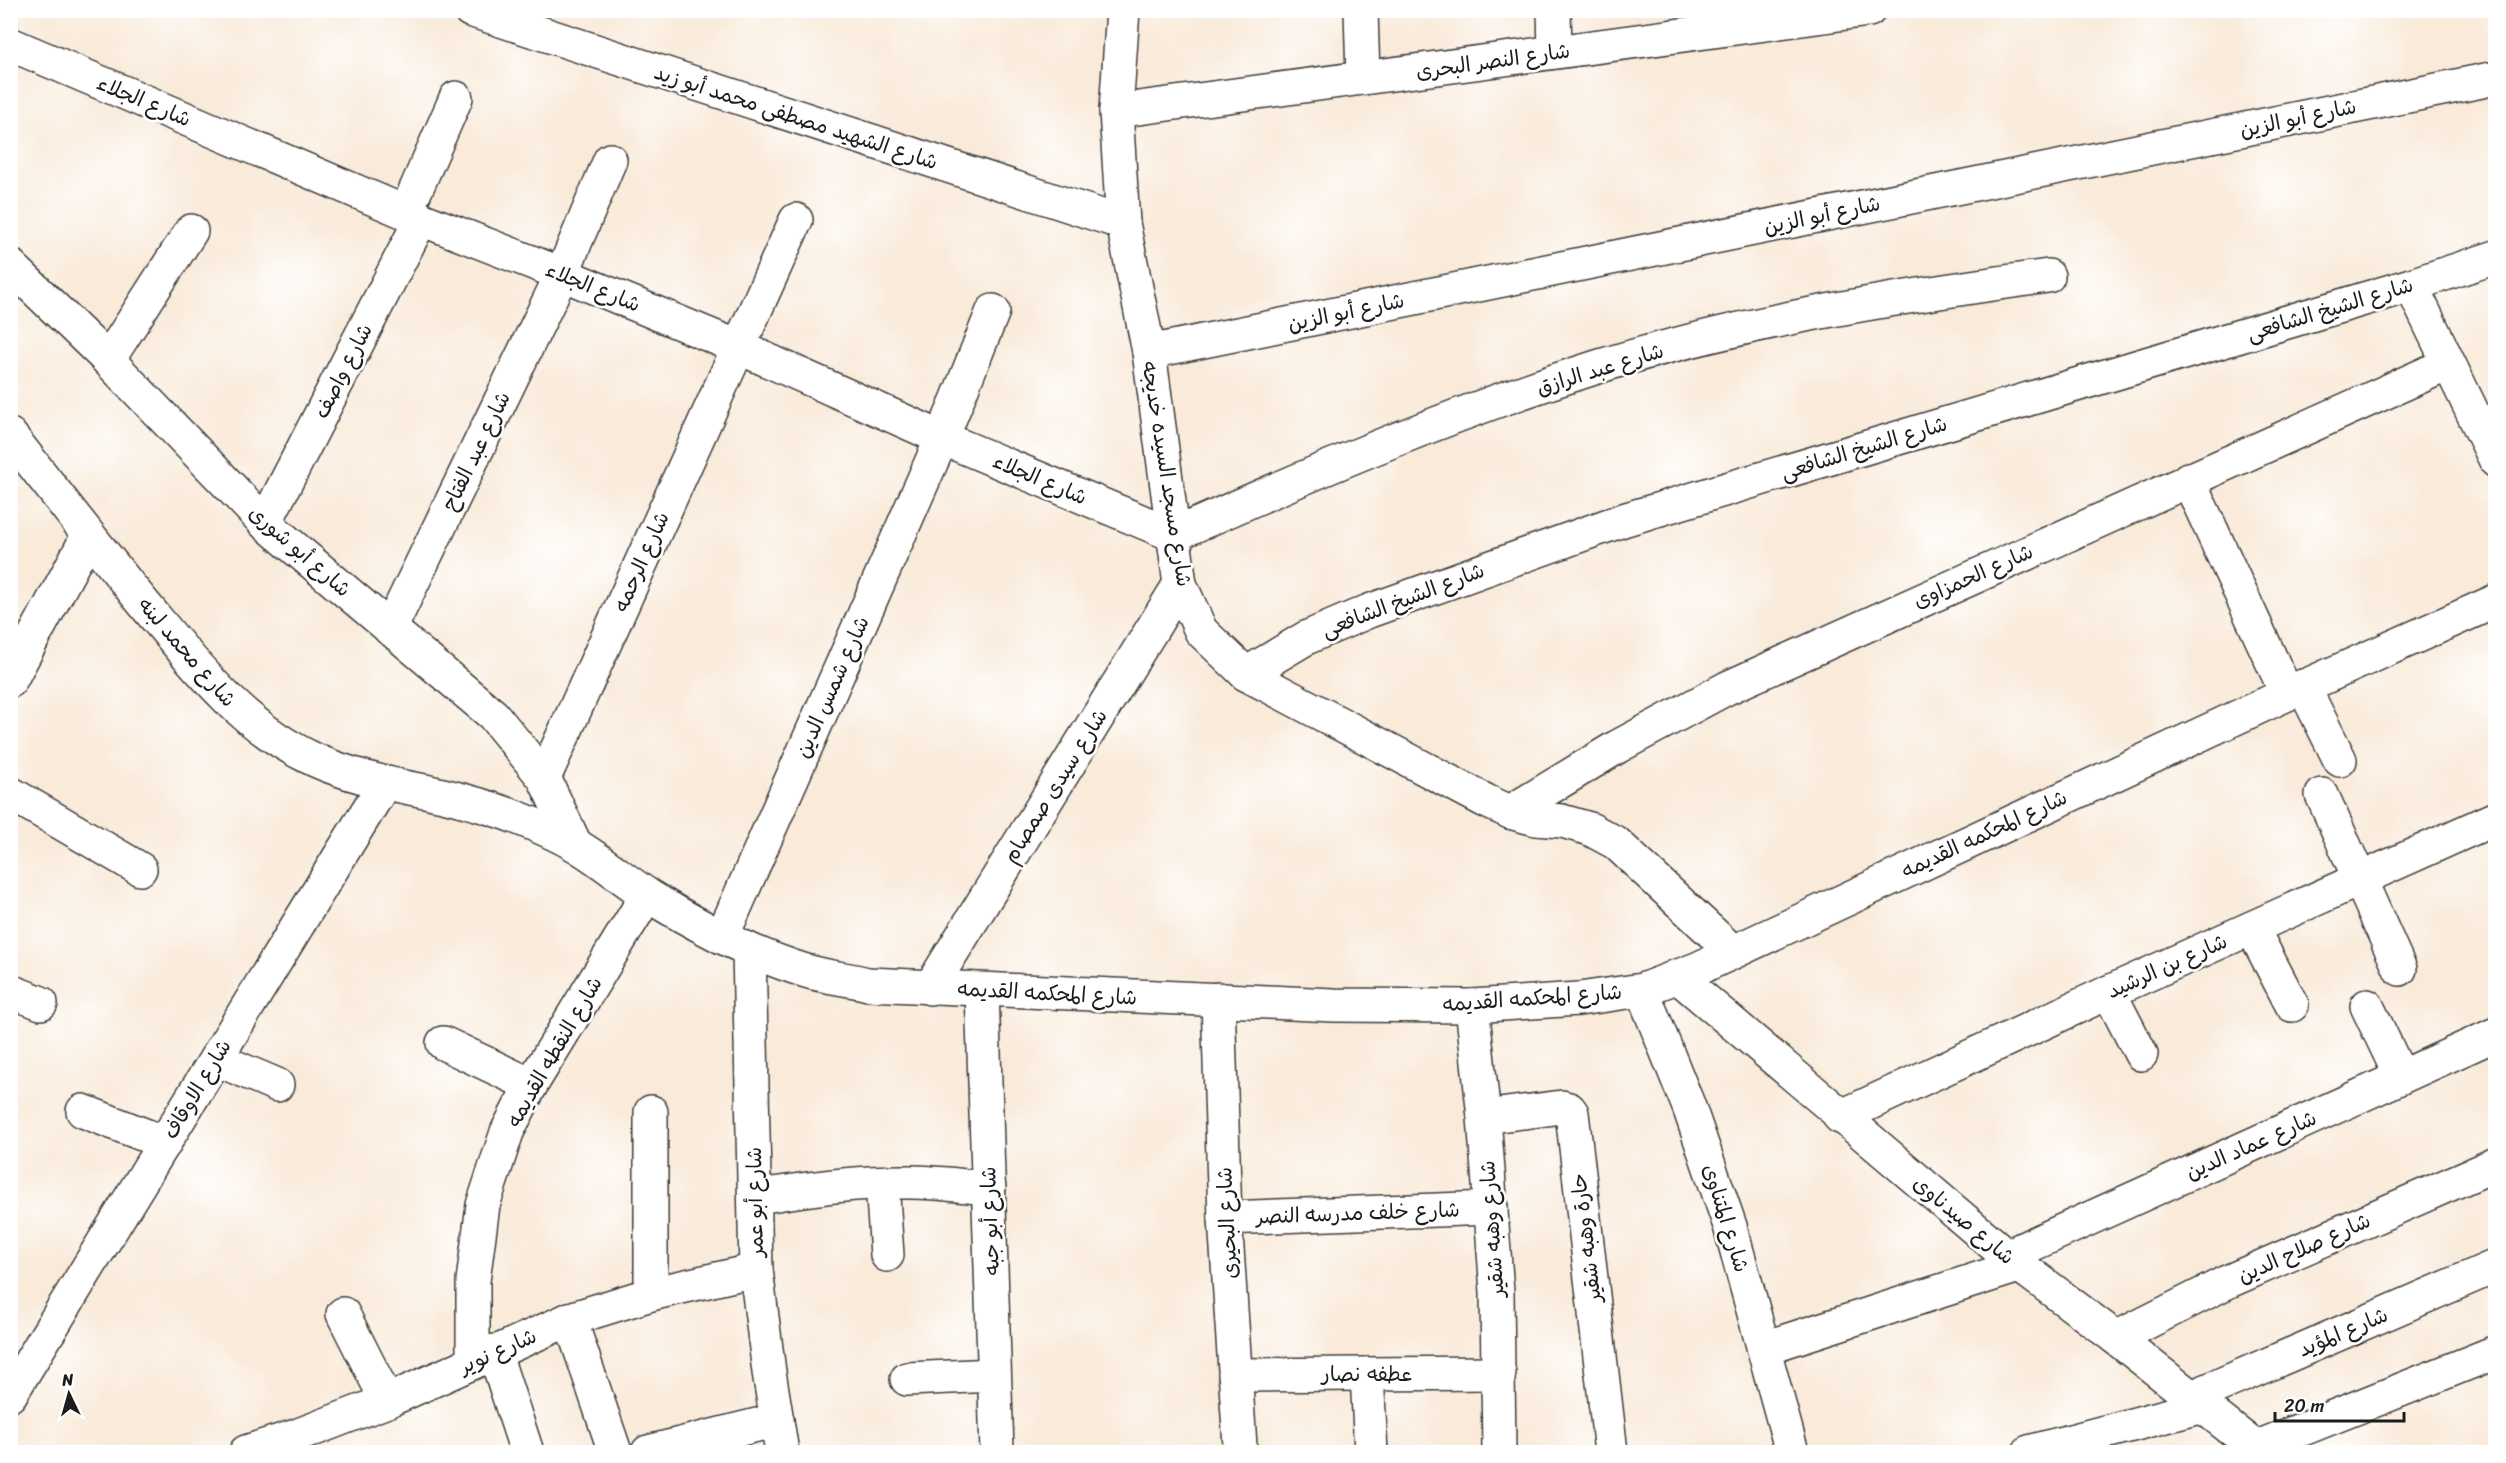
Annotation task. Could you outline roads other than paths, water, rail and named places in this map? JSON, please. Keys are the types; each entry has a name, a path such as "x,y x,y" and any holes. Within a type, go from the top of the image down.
{"street":[{"name":"شارع الشهيد مصطفى محمد أبو زيد","path":"470,10 1123,223"},
{"name":"شارع مسجد السيده خديجه","path":"1123,10 1116,111 1123,223 1149,352 1180,584 1201,631 1246,674 1510,812 1536,819 1562,820 1590,829 1616,843 1732,951"},
{"path":"1361,10 1363,78"},
{"path":"1554,10 1555,52"},
{"name":"شارع النصر البحرى","path":"1116,111 1555,52 1726,20 1869,10"},
{"name":"شارع الجلاء","path":"10,44 414,216 738,347 942,438 1174,535"},
{"name":"شارع أبو الزين","path":"1149,352 2496,78"},
{"name":"شارع واصف","path":"265,523 414,216 456,98"},
{"name":"شارع عبد الفتاح","path":"390,629 562,274 610,160"},
{"name":"شارع الرحمه","path":"544,778 796,220"},
{"path":"108,360 191,231"},
{"name":"شارع الشيخ الشافعى","path":"1246,674 1306,638 1369,611 1623,520 2411,285 2496,257"},
{"name":"شارع أبو شورى","path":"10,265 108,360 265,523 493,715 544,778 575,844"},
{"name":"شارع عبد الرازق","path":"1174,535 1312,472 1454,415 1599,366 1758,324 1896,297 2048,276"},
{"path":"2411,285 2496,461"},
{"name":"شارع شمس الدين","path":"735,944 993,311"},
{"name":"شارع الحمزاوى","path":"1510,812 1617,747 1728,688 2188,479 2448,364"},
{"name":"شارع محمد لبنه","path":"10,435 88,536 207,680 234,707 267,734 316,760 384,784 449,797 555,834 575,844 648,895"},
{"path":"2188,479 2295,690 2340,760"},
{"path":"10,681 88,536"},
{"name":"شارع سيدى صمصام","path":"930,988 1180,584"},
{"name":"شارع المحكمه القديمه","path":"648,895 735,944 808,971 858,982 930,988 1335,1005 1472,1006 1579,999 1642,990 1732,951 2295,690 2496,601"},
{"name":"شارع الاوقاف","path":"10,1395 384,784"},
{"path":"10,793 140,868"},
{"path":"2322,795 2400,969"},
{"name":"شارع بن الرشيد","path":"1840,1117 2109,992 2496,818"},
{"name":"شارع النقطه القديمه","path":"527,1452 484,1356 473,1281 483,1205 507,1132 531,1085 648,895"},
{"path":"2252,928 2292,1005"},
{"name":"شارع أبو عمر","path":"735,944 755,1197 756,1270 782,1452"},
{"name":"شارع صيدناوى","path":"1677,976 1840,1117 2013,1261 2116,1338 2258,1450"},
{"name":"شارع أبو جبه","path":"982,990 997,1452"},
{"name":"شارع المتناوى","path":"1642,990 1693,1118 1730,1226 1792,1452"},
{"path":"10,992 41,1003"},
{"path":"2109,992 2141,1054"},
{"name":"شارع البحيرى","path":"1218,999 1226,1218 1240,1446"},
{"name":"شارع وهبه شقير","path":"1472,1006 1484,1118 1497,1292 1499,1452"},
{"path":"2367,1006 2401,1077"},
{"name":"شارع عماد الدين","path":"1764,1348 2013,1261 2496,1034"},
{"path":"443,1042 531,1085"},
{"path":"216,1059 277,1085"},
{"name":"حارة وهبه شقير","path":"1484,1118 1562,1107 1569,1109 1572,1113 1611,1452"},
{"path":"83,1111 165,1143"},
{"path":"651,1112 651,1293"},
{"name":"شارع صلاح الدين","path":"2116,1338 2227,1282 2496,1164"},
{"path":"755,1197 833,1185 882,1183 911,1182 989,1188"},
{"path":"882,1183 886,1255"},
{"name":"شارع خلف مدرسه النصر","path":"1226,1218 1491,1208"},
{"name":"شارع المؤيد","path":"2029,1452 2077,1446 2195,1402 2496,1266"},
{"name":"شارع نوير","path":"246,1452 297,1444 484,1356 570,1319 651,1293 756,1270"},
{"path":"343,1314 387,1401"},
{"path":"570,1319 615,1452"},
{"path":"2258,1450 2496,1352"},
{"name":"عطفه نصار","path":"1235,1375 1499,1373"},
{"path":"1367,1374 1371,1452"},
{"path":"907,1379 994,1375"},
{"path":"648,1452 777,1420"}]}
